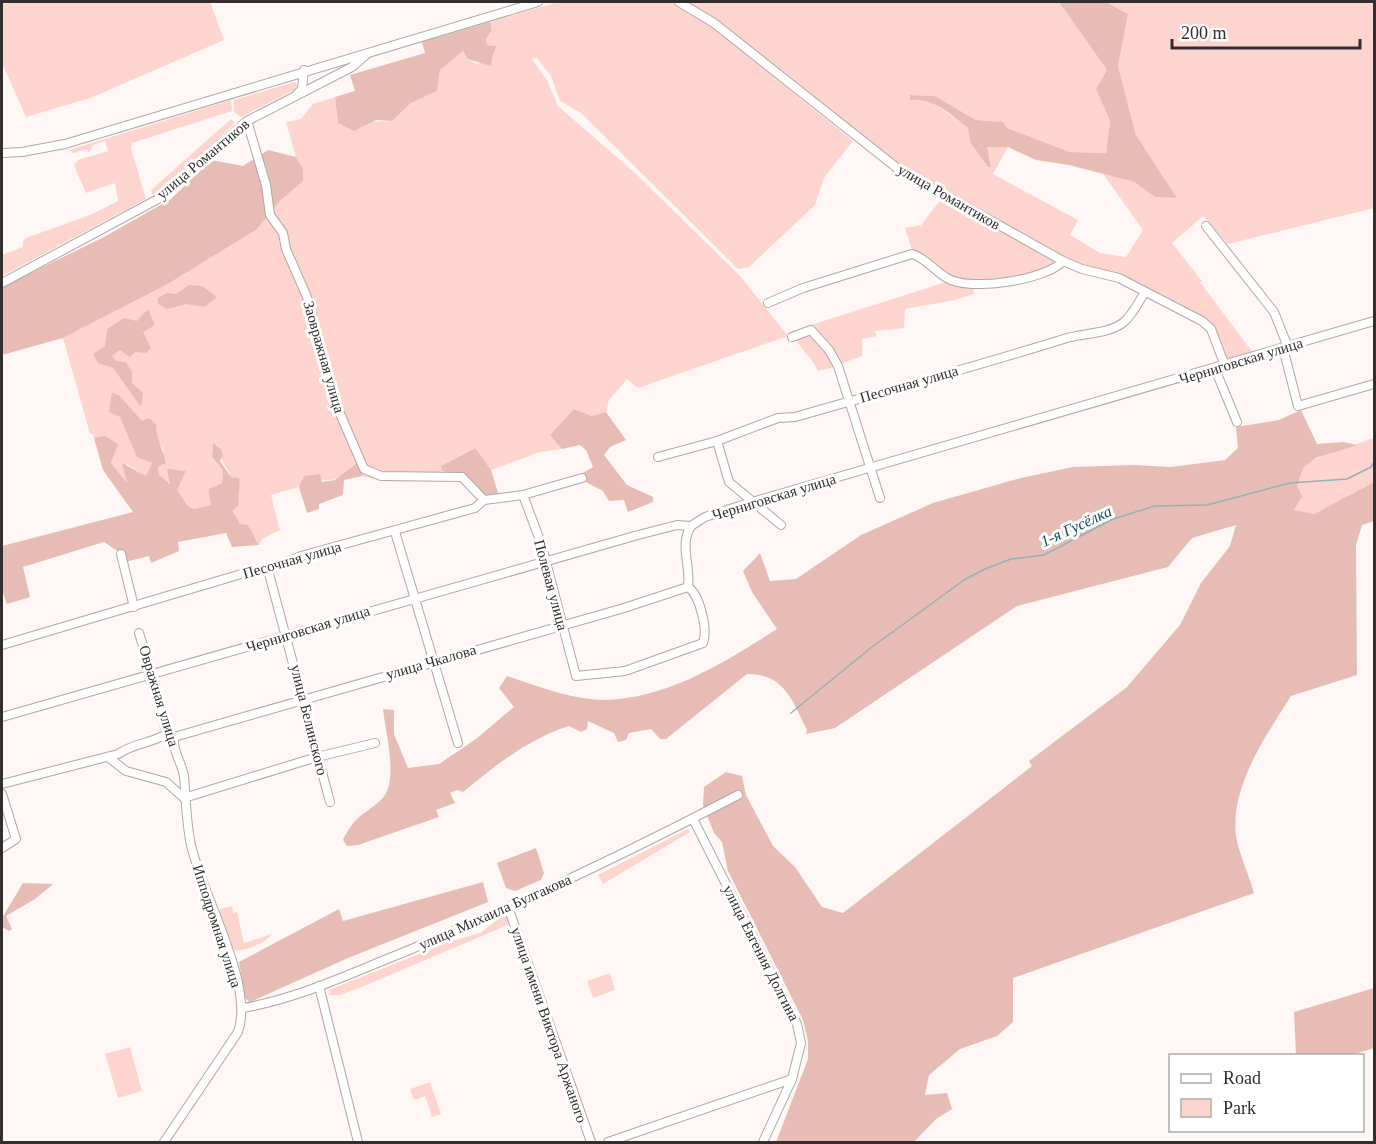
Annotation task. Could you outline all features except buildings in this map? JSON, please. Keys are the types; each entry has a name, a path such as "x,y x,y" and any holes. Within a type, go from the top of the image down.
{"street":[{"name":"улица Романтиков","path":"2,153 22,153 65,144 304,70 538,2"},
{"name":"улица Романтиков","path":"679,2 714,23 897,168 1063,261 1082,269 1119,278 1206,324 1217,342 1225,366"},
{"name":"улица Романтиков","path":"2,283 158,199 247,121 352,67 371,51"},
{"path":"296,95 302,89 304,70"},
{"name":"Заовражная улица","path":"247,121 266,185 270,215 283,233 286,249 307,297 335,402 364,469 381,476 462,477 484,500"},
{"path":"1206,226 1274,312 1286,347 1298,406 1374,384"},
{"path":"768,303 802,288 912,254 920,256 948,279 984,284 1017,279 1058,267 1063,261"},
{"name":"Песочная улица","path":"658,457 717,441 778,418 795,417 968,366 1035,350 1069,337 1101,332 1123,322 1145,292"},
{"name":"Черниговская улица","path":"2,717 677,525 691,526 705,518 752,502 1374,321"},
{"path":"792,337 811,330 829,350 838,366 880,498"},
{"path":"1215,369 1237,422"},
{"path":"717,441 729,482 782,525"},
{"name":"Песочная улица","path":"2,645 248,572 268,570 301,556 395,532 475,508 484,500 523,495 582,478"},
{"name":"Полевая улица","path":"523,495 546,563 576,676 625,671 703,643 701,613 693,590 688,587"},
{"path":"688,587 690,574 684,546 691,526"},
{"path":"395,532 458,743"},
{"path":"121,554 134,607"},
{"name":"улица Белинского","path":"268,570 330,801"},
{"name":"улица Чкалова","path":"2,784 108,757 130,746 304,699 688,587"},
{"name":"Овражная улица","path":"139,633 184,774 188,830"},
{"path":"108,757 126,771 166,782 184,798 317,757 375,743"},
{"path":"2,794 16,839 2,848"},
{"name":"улица Михаила Булгакова","path":"243,1008 320,986 508,907 579,876 738,795"},
{"name":"улица Евгения Долгина","path":"693,819 801,1035 792,1079 763,1143"},
{"name":"Ипподромная улица","path":"164,1143 238,1032 243,1020 243,1008 231,958 205,889 188,830"},
{"name":"улица имени Виктора Аржаного","path":"508,907 591,1143"},
{"path":"320,986 358,1143"},
{"path":"608,1143 792,1079"}],"green space":[{"path":"2,2 210,2 224,40 93,97 26,117 2,63"},
{"path":"558,2 671,2 712,27 853,141 824,178 815,205 749,267 738,269 581,113 560,101 551,76 537,58 532,59 547,80 558,106 634,172 740,276 788,336 638,388 627,379 609,400 606,412 592,416 574,409 550,435 562,449 540,452 491,470 474,448 441,466 442,471 438,479 378,480 362,476 363,470 353,465 342,475 331,480 318,480 304,476 299,487 271,495 280,530 262,539 259,545 255,537 238,521 236,516 231,479 223,463 221,449 213,443 212,457 223,470 222,483 208,489 211,505 194,509 188,506 177,490 186,471 171,484 159,476 158,467 164,450 120,396 124,425 132,440 152,463 146,477 126,463 127,484 111,463 113,453 105,437 94,438 93,434 90,434 63,338 166,285 256,230 280,201 303,181 303,169 296,157 286,122 301,119 313,104 335,97 338,123 392,121 411,103 437,91 440,70 463,51 468,59 477,64 492,57 497,46 487,45 486,39 492,30 490,22"},
{"path":"686,2 1059,2 1107,70 1096,89 1110,121 1106,153 1070,152 1007,128 1003,122 976,120 935,96 910,95 910,99 932,102 968,128 970,142 988,167 991,166 987,147 1008,147 993,174 1078,220 1070,235 1100,253 1126,257 1143,230 1103,174 1134,182 1155,197 1177,198 1136,135 1118,66 1128,14 1106,2 1374,2 1374,208 1228,244 1203,216 1172,243 1254,354 1230,362 1226,360 1214,329 1120,277 1080,266 898,166 716,20"},
{"path":"295,82 297,85 294,90 241,117 234,112 234,100"},
{"path":"231,100 232,111 132,143 131,148 146,199 2,276 2,255 23,247 23,241 26,238 90,215 118,201 115,183 86,193 74,166 78,160 108,151 105,141 93,145 89,153 87,149 73,153 69,150"},
{"path":"231,119 235,123 206,151 166,187 155,195 152,194 151,190"},
{"path":"942,198 1054,260 1053,266 1016,278 972,282 974,294 955,300 905,309 904,328 875,331 877,336 862,339 862,356 843,363 842,370 839,371 834,367 818,371 797,342 792,331 946,282 913,253 905,228 921,225"},
{"path":"1374,439 1374,482 1314,514 1301,514 1293,509 1302,496 1297,486 1303,467 1323,456"},
{"path":"688,829 690,832 603,884 598,875"},
{"path":"232,906 233,913 237,912 244,943 272,934 255,946 244,950 234,950 219,917 220,909"},
{"path":"501,917 509,917 510,924 362,987 340,995 328,995 331,989 452,941 480,933"},
{"path":"610,973 615,990 593,998 587,981"},
{"path":"130,1047 142,1091 118,1098 105,1054"},
{"path":"430,1082 441,1114 432,1117 425,1096 414,1100 410,1089"}],"shaded area":[{"path":"1059,2 1106,2 1128,14 1118,66 1136,135 1177,198 1155,197 1134,182 1069,165 1036,160 1008,147 987,147 991,167 988,167 970,142 968,128 934,104 910,100 910,95 935,96 976,120 1003,122 1007,128 1070,152 1106,153 1110,121 1096,89 1107,70"},
{"path":"490,22 492,30 486,39 487,45 497,46 491,66 468,59 463,51 440,70 437,91 411,103 392,121 376,120 354,131 338,123 335,97 355,91 350,75 425,53 422,42"},
{"path":"268,150 296,157 303,169 303,181 280,201 256,230 166,285 63,338 2,355 2,287 104,237 171,199 211,160 243,166"},
{"path":"189,285 202,286 217,297 204,307 186,304 167,309 158,304 158,298 167,293 176,294"},
{"path":"148,309 155,325 143,332 151,348 146,353 135,352 130,357 120,350 112,356 116,361 126,362 132,372 132,383 143,393 141,407 113,368 98,363 93,354 105,346 107,329 124,318 137,321"},
{"path":"112,392 120,396 142,421 149,418 156,424 166,463 158,467 159,475 170,484 167,469 186,471 177,490 188,506 194,509 211,505 208,489 222,483 223,470 212,457 213,443 221,449 223,456 220,461 231,477 239,478 239,504 233,511 240,524 248,525 259,545 232,547 226,533 178,542 179,551 151,563 149,556 125,562 119,552 104,542 23,567 30,597 7,604 2,590 2,546 133,512 103,470 94,438 105,436 118,444 111,463 127,483 122,463 146,476 152,463 137,457 120,417 109,412"},
{"path":"574,409 592,416 606,412 626,440 610,447 604,455 627,485 653,497 653,502 628,512 624,500 609,501 603,491 576,477 593,467 586,450 580,445 562,449 550,435"},
{"path":"1301,410 1317,444 1344,442 1357,445 1316,458 1303,468 1297,486 1302,496 1294,510 1314,514 1374,482 1374,521 1362,525 1356,545 1357,675 1291,696 1261,745 1244,780 1236,817 1236,836 1254,893 1013,978 1013,1022 997,1036 960,1049 929,1075 925,1095 947,1093 952,1109 936,1119 914,1142 776,1142 808,1059 808,1041 803,1020 728,871 722,842 714,833 703,805 704,787 726,772 742,776 746,795 773,846 795,867 822,907 843,913 1032,766 1029,761 1127,687 1180,625 1201,583 1230,546 1236,525 1192,538 1168,567 1017,606 835,728 806,734 807,730 786,691 770,679 747,674 666,739 660,739 651,729 629,733 626,740 618,742 614,733 588,721 587,729 581,732 569,726 526,745 463,792 457,790 450,793 455,803 436,810 439,817 358,845 347,846 343,840 356,821 387,792 391,769 383,709 394,710 394,734 408,768 439,764 476,739 514,707 499,688 507,676 580,698 605,700 629,698 652,693 696,676 777,629 752,592 743,571 760,553 770,581 796,579 861,535 933,503 1021,478 1073,467 1133,465 1171,467 1225,460 1238,448 1236,427 1279,420"},
{"path":"475,448 491,470 499,496 487,497 464,476 442,471 441,466"},
{"path":"358,462 363,470 362,476 344,480 343,495 319,504 319,509 307,513 299,487 304,476 320,474 322,482 335,480"},
{"path":"536,848 544,873 541,880 515,891 506,888 497,863"},
{"path":"483,882 488,902 348,958 250,1002 245,998 239,962 339,909 343,921"},
{"path":"23,883 53,884 35,899 6,916 12,929 9,931 2,927 2,918"},
{"path":"1374,988 1374,1048 1355,1054 1296,1054 1294,1012"}],"waterway":[{"name":"1-я Гусёлка","path":"791,713 872,647 964,580 985,569 1011,559 1044,555 1113,519 1155,506 1207,505 1290,483 1347,479 1371,467 1374,462"}]}
